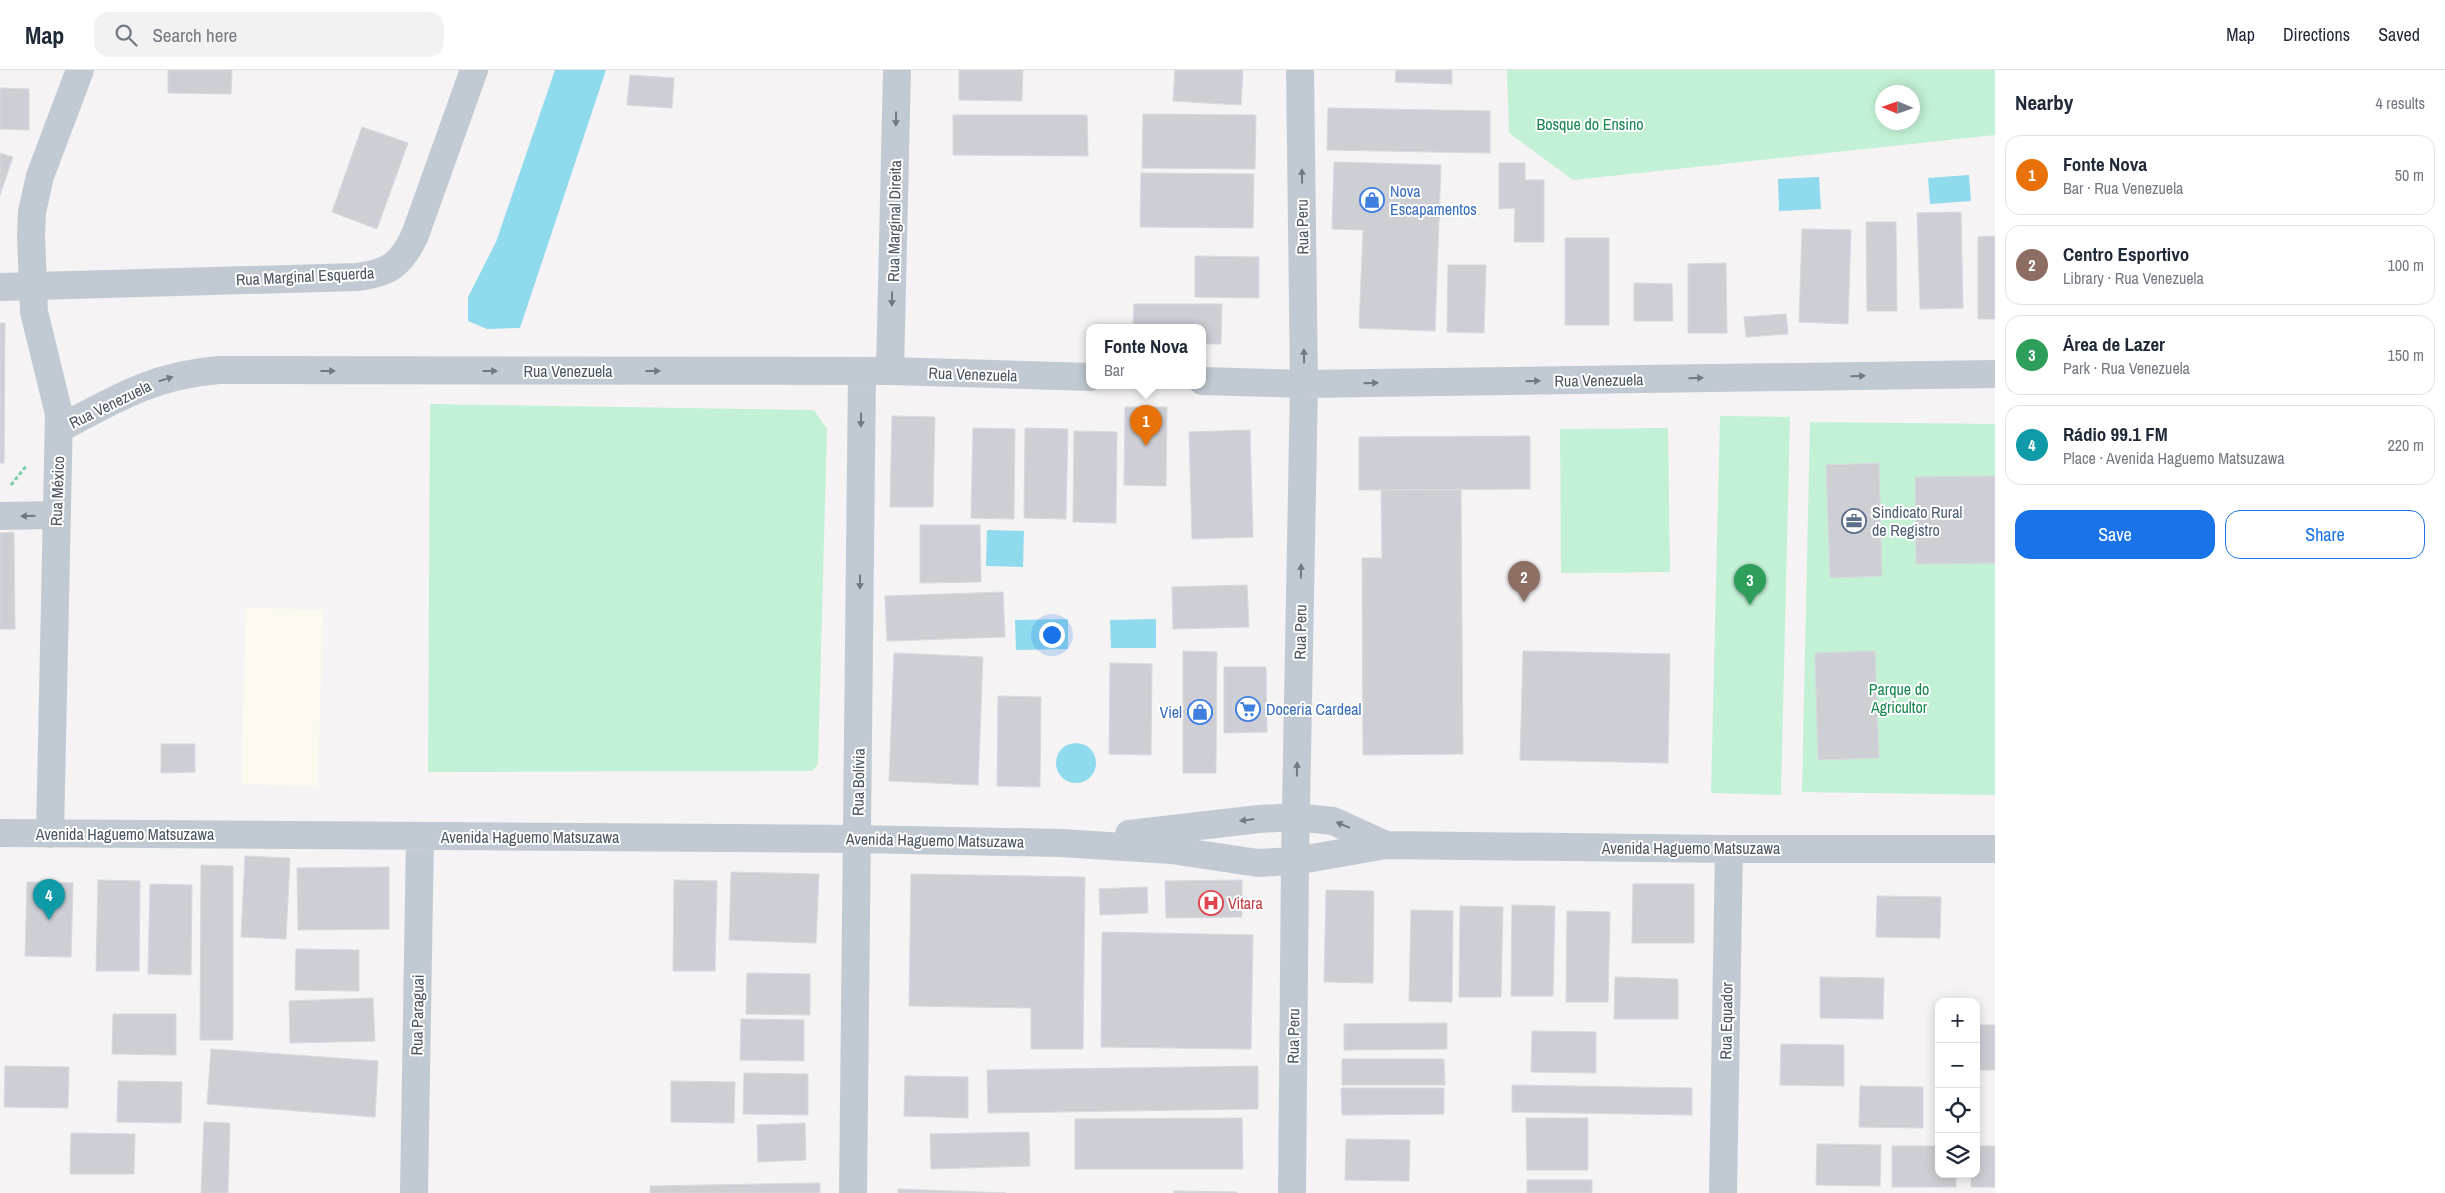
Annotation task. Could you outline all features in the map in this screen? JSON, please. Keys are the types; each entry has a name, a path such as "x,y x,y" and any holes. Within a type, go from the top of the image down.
{"street":[{"name":"Rua México","path":"50,834 59,429 57,401 34,312 30,236 36,194 80,70"},
{"name":"Rua Marginal Esquerda","path":"0,287 357,277 392,268 405,255 415,235 474,70"},
{"name":"Rua Marginal Direita","path":"890,371 897,70"},
{"name":"Rua Peru","path":"1292,1193 1295,862 1304,384 1300,70"},
{"name":"Rua Bolívia","path":"854,1193 862,371"},
{"name":"Rua Venezuela","path":"59,429 133,390 182,374 201,372 890,371 1086,377"},
{"name":"Rua Venezuela","path":"1206,381 1304,384 1995,374"},
{"path":"3,503 56,515"},
{"name":"Avenida Haguemo Matsuzawa","path":"1060,843 1259,818 1296,818 1333,821 1386,845"},
{"name":"Avenida Haguemo Matsuzawa","path":"1171,850 1274,843 1289,833 1296,818"},
{"name":"Avenida Haguemo Matsuzawa","path":"0,833 857,839 1060,843 1171,850 1243,862 1295,862 1386,845 1729,849 1995,849"},
{"name":"Rua Paraguai","path":"414,1193 420,836"},
{"name":"Rua Equador","path":"1723,1193 1729,849"}],"path":[{"path":"3,503 30,460"}],"shaded area":[{"path":"246,607 323,610 318,787 241,784"}],"green space":[{"name":"Bosque do Ensino","path":"1507,70 1995,70 1995,135 1573,180 1509,133"},
{"path":"430,404 814,410 827,429 818,764 812,771 428,772"},
{"path":"1720,416 1790,417 1781,795 1711,793"},
{"name":"Parque do Agricultor","path":"1810,422 1995,424 1995,795 1802,792"},
{"path":"1668,428 1670,572 1561,573 1560,429"}],"water":[{"path":"555,70 606,70 520,328 487,329 468,321 468,297 496,242"},
{"path":"1969,175 1971,201 1930,204 1928,178"},
{"path":"1819,177 1821,209 1779,211 1778,179"},
{"path":"987,530 1024,531 1023,567 986,566"},
{"path":"1068,619 1068,649 1016,650 1015,620"},
{"path":"1156,619 1156,648 1111,648 1110,620"},
{"path":"1080,743 1087,746 1093,752 1096,763 1095,771 1087,780 1080,783 1072,783 1065,780 1057,771 1056,759 1059,752 1068,744"}],"building":[{"path":"168,70 232,70 231,94 168,93"},
{"path":"959,70 1023,70 1022,101 959,100"},
{"path":"1175,70 1243,70 1241,105 1173,101"},
{"path":"1396,70 1452,70 1452,84 1395,82"},
{"path":"630,75 674,78 672,108 627,105"},
{"path":"0,88 29,89 29,130 0,129"},
{"path":"1328,108 1490,111 1490,153 1327,150"},
{"path":"1143,114 1256,115 1255,169 1142,168"},
{"path":"953,115 1087,115 1088,156 953,155"},
{"path":"362,127 408,143 377,229 332,212"},
{"path":"0,153 13,157 0,195"},
{"path":"1334,162 1441,165 1435,331 1359,328 1363,230 1332,229"},
{"path":"1499,163 1525,163 1525,180 1544,180 1544,242 1514,242 1515,208 1499,209"},
{"path":"1141,173 1254,174 1253,228 1140,227"},
{"path":"1961,212 1963,308 1920,309 1917,213"},
{"path":"1866,222 1896,222 1897,311 1867,311"},
{"path":"1802,229 1851,230 1848,324 1799,322"},
{"path":"1995,236 1995,319 1978,319 1978,237"},
{"path":"1565,238 1609,238 1609,325 1565,325"},
{"path":"1195,256 1259,257 1259,298 1195,297"},
{"path":"1726,263 1727,333 1688,333 1688,264"},
{"path":"1448,265 1486,265 1484,333 1447,332"},
{"path":"1634,283 1672,284 1673,321 1634,321"},
{"path":"1134,304 1222,304 1221,344 1206,344 1206,324 1133,324"},
{"path":"1786,314 1788,334 1746,337 1744,317"},
{"path":"0,323 5,323 4,463 0,463"},
{"path":"1125,407 1167,407 1166,486 1124,485"},
{"path":"892,416 935,417 933,507 890,507"},
{"path":"973,428 1015,429 1014,519 971,518"},
{"path":"1025,428 1068,429 1066,519 1024,518"},
{"path":"1250,430 1253,537 1192,539 1189,432"},
{"path":"1074,431 1117,432 1116,523 1073,522"},
{"path":"1530,436 1530,489 1359,490 1359,437"},
{"name":"Sindicato Rural de Registro","path":"1879,463 1882,576 1830,578 1826,465"},
{"path":"1995,476 1995,563 1916,564 1915,477"},
{"path":"1381,490 1461,490 1463,754 1363,755 1362,558 1382,558"},
{"path":"920,525 980,525 981,582 920,583"},
{"path":"14,532 15,629 0,629 0,533"},
{"path":"1247,585 1249,627 1173,629 1172,587"},
{"path":"1003,592 1005,637 887,641 885,596"},
{"name":"Viel","path":"1183,651 1217,652 1216,773 1183,773"},
{"path":"1523,651 1670,654 1668,763 1520,760"},
{"path":"1875,651 1879,758 1818,760 1815,653"},
{"path":"894,653 983,657 978,785 889,781"},
{"path":"1110,663 1152,664 1151,755 1109,754"},
{"path":"1224,667 1266,667 1267,732 1224,733"},
{"path":"998,696 1041,697 1040,787 997,786"},
{"path":"161,744 195,744 195,772 161,773"},
{"path":"245,856 290,858 286,939 241,937"},
{"path":"201,865 233,866 233,1040 200,1040"},
{"path":"389,867 389,929 298,930 297,868"},
{"path":"731,872 819,874 816,943 729,940"},
{"path":"911,874 1085,877 1083,1049 1031,1049 1031,1008 909,1006"},
{"path":"98,880 140,881 139,971 96,971"},
{"path":"674,880 717,881 715,971 673,971"},
{"path":"1242,880 1242,917 1166,918 1165,881"},
{"path":"27,882 73,883 71,957 25,956"},
{"path":"150,884 192,885 191,975 148,974"},
{"path":"1633,884 1694,884 1694,943 1632,943"},
{"path":"1147,887 1148,913 1100,915 1099,889"},
{"path":"1326,890 1374,891 1373,983 1324,982"},
{"path":"1877,896 1941,897 1940,938 1876,937"},
{"path":"1512,905 1555,906 1553,996 1511,996"},
{"path":"1460,906 1503,907 1501,997 1459,997"},
{"path":"1411,910 1453,911 1452,1002 1409,1001"},
{"path":"1567,911 1610,912 1608,1002 1566,1002"},
{"path":"1102,932 1253,935 1251,1049 1101,1047"},
{"path":"296,949 359,950 359,991 295,990"},
{"path":"747,973 810,974 810,1015 746,1014"},
{"path":"1615,977 1678,979 1678,1019 1614,1019"},
{"path":"1820,977 1884,978 1883,1019 1820,1018"},
{"path":"373,998 375,1041 290,1043 289,1001"},
{"path":"113,1014 176,1014 176,1055 112,1054"},
{"path":"741,1019 804,1020 804,1061 740,1060"},
{"path":"1447,1023 1447,1049 1344,1050 1344,1024"},
{"path":"1980,1025 1995,1025 1995,1070 1980,1070"},
{"path":"1532,1031 1596,1032 1596,1073 1531,1072"},
{"path":"1781,1044 1844,1045 1844,1086 1780,1085"},
{"path":"211,1049 378,1061 375,1117 207,1104"},
{"path":"1342,1059 1444,1059 1445,1085 1342,1085"},
{"path":"5,1066 69,1067 68,1108 4,1107"},
{"path":"1258,1066 1258,1109 988,1113 987,1070"},
{"path":"744,1073 808,1074 808,1115 743,1114"},
{"path":"905,1076 968,1077 968,1118 904,1116"},
{"path":"118,1081 182,1082 181,1123 117,1122"},
{"path":"671,1081 735,1082 734,1123 671,1122"},
{"path":"1512,1085 1692,1088 1692,1115 1512,1112"},
{"path":"1860,1086 1923,1087 1923,1128 1859,1127"},
{"path":"1341,1088 1444,1088 1444,1114 1342,1115"},
{"path":"1242,1118 1243,1169 1075,1169 1075,1119"},
{"path":"1526,1118 1588,1118 1588,1170 1527,1170"},
{"path":"204,1122 230,1123 228,1193 201,1193"},
{"path":"805,1123 806,1160 758,1162 757,1125"},
{"path":"1029,1132 1030,1166 931,1169 930,1134"},
{"path":"71,1133 135,1134 134,1174 70,1174"},
{"path":"1346,1139 1410,1140 1409,1181 1345,1180"},
{"path":"1817,1144 1881,1145 1880,1186 1816,1185"},
{"path":"1892,1146 1935,1146 1935,1178 1956,1178 1956,1187 1892,1187"},
{"path":"1980,1146 1995,1146 1995,1187 1971,1187 1971,1178 1980,1178"},
{"path":"1527,1180 1592,1180 1592,1193 1527,1193"},
{"path":"820,1183 820,1193 650,1193 650,1186"},
{"path":"898,1189 1006,1193 898,1193"},
{"path":"1174,1191 1237,1192 1237,1193 1174,1193"}],"place":[{"name":"Nova Escapamentos","path":"1372,200"},
{"name":"Fonte Nova","path":"1146,446"},
{"name":"Sindicato Rural de Registro","path":"1854,521"},
{"name":"Centro Esportivo","path":"1524,602"},
{"name":"Área de Lazer","path":"1750,605"},
{"name":"Doceria Cardeal","path":"1248,709"},
{"name":"Viel","path":"1200,712"},
{"name":"Vitara","path":"1211,903"},
{"name":"Rádio 99.1 FM","path":"49,920"}]}
